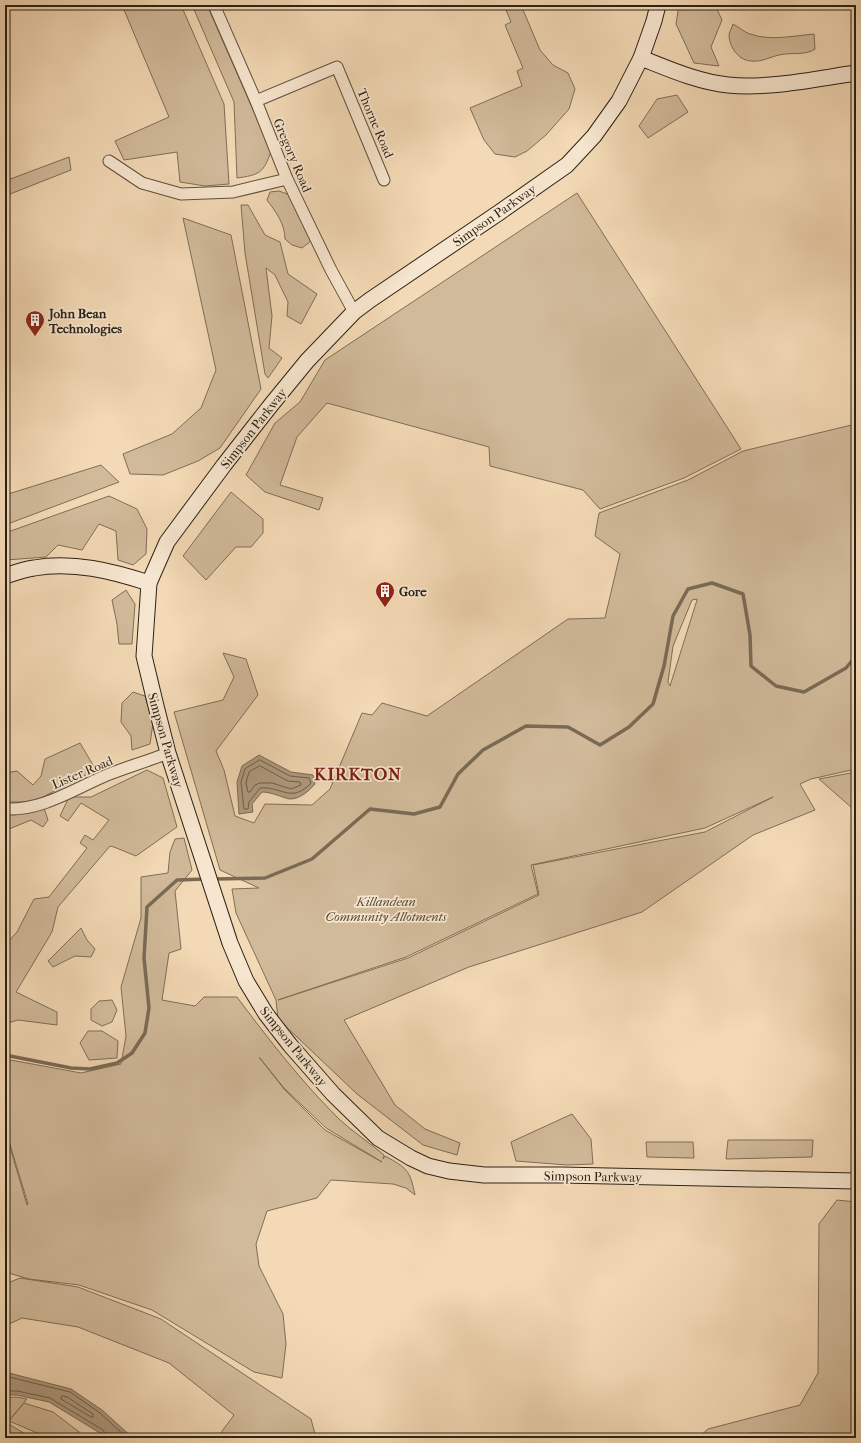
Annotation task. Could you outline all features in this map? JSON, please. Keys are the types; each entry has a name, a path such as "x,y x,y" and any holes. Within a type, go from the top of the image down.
{"main road":[{"name":"Simpson Parkway","path":"658,5 641,58 612,111 594,136 567,164 354,312 307,360 224,465 167,542 149,582 144,656 168,753 216,896 230,943 246,980 266,1014 290,1045 333,1094 378,1138 411,1158 428,1166 449,1171 484,1175 856,1180"},
{"path":"641,58 694,78 728,85 758,85 856,73"},
{"path":"5,576 34,568 60,566 122,574 149,582"}],"street":[{"name":"Gregory Road","path":"214,5 256,101 287,179 331,270 354,312"},
{"name":"Thorne Road","path":"256,101 337,67 384,180"},
{"path":"109,161 142,183 181,194 233,192 287,179"},
{"name":"Lister Road","path":"5,809 18,810 49,802 107,775 168,753"}],"green space":[{"path":"122,5 181,5 224,104 229,184 205,186 180,182 177,152 124,160 115,141 169,117"},
{"path":"192,5 207,5 271,151 266,164 260,172 251,176 237,178 234,102"},
{"path":"504,5 521,5 540,50 553,65 568,73 575,89 569,109 546,135 527,151 515,157 495,154 484,140 470,108 522,86 517,71 523,68 505,25 511,22"},
{"path":"679,5 715,5 722,20 711,47 719,66 694,63 676,24"},
{"path":"733,24 748,33 765,37 814,34 815,49 802,53 784,54 759,61 743,59 736,53 731,45 729,33"},
{"path":"677,95 688,112 648,138 639,126 657,99"},
{"path":"69,157 71,170 5,196 5,181"},
{"path":"279,191 290,195 311,241 302,248 292,245 285,239 282,223 267,200 270,192"},
{"path":"577,193 741,449 684,478 600,509 583,490 490,466 489,447 327,403 297,437 280,485 323,498 319,510 265,492 246,475 275,423 300,402 325,360"},
{"path":"241,205 248,205 265,235 280,242 288,274 317,294 301,324 287,316 288,302 275,275 266,268 272,316 269,348 282,358 268,378 265,374 245,253"},
{"path":"183,218 231,235 261,389 220,448 198,461 163,475 130,474 123,454 172,434 201,408 216,370"},
{"name":"Killandean Community Allotments","path":"856,424 856,769 811,779 800,784 815,810 753,835 642,912 469,967 344,1020 395,1105 425,1129 460,1143 457,1155 423,1145 357,1094 278,1019 276,1000 236,913 232,889 259,888 220,870 174,712 223,700 234,677 223,653 246,659 258,695 216,751 224,770 235,816 254,823 265,804 312,805 330,789 362,713 372,715 382,703 427,716 568,619 605,618 620,554 595,536 599,513 688,480 743,451","holes":["692,600 697,600 670,686 668,682 673,646","773,797 705,832 533,865 539,895 408,958 278,1000 406,957 538,894 531,865 705,828"]},
{"path":"101,465 119,482 5,525 5,495"},
{"path":"231,492 263,519 263,533 251,547 236,547 206,580 183,556"},
{"path":"109,496 137,509 147,529 146,554 133,565 118,560 116,531 99,524 82,550 58,545 46,557 6,560 5,533"},
{"path":"126,590 135,604 132,644 119,644 112,600"},
{"path":"133,692 145,696 153,723 150,744 132,750 131,736 121,722 122,703"},
{"path":"80,743 96,770 33,802 5,802 5,773 17,771 33,785 41,776 45,759"},
{"path":"147,770 163,778 177,827 136,856 110,846 58,907 52,932 16,992 57,1012 57,1025 18,1020 5,1024 5,945 17,932 34,899 49,897 87,848 80,843 85,835 93,840 109,820 81,803 68,821 60,816 69,797 91,797"},
{"path":"856,772 856,810 819,779"},
{"path":"44,808 48,820 43,827 31,820 9,829 5,827 5,814 15,815"},
{"path":"184,838 192,870 175,891 181,949 169,953 162,1000 195,1006 204,997 237,997 286,1060 339,1119 384,1155 383,1159 385,1156 403,1167 409,1175 415,1195 406,1188 393,1184 331,1180 317,1198 267,1211 256,1244 259,1266 283,1314 286,1344 282,1378 254,1372 152,1310 79,1285 29,1279 5,1272 5,1130 27,1205 28,1204 5,1128 5,1059 81,1073 121,1064 126,1036 121,987 141,918 141,877 168,873 170,852 175,839","holes":["259,1057 284,1088 326,1128 382,1162 325,1130 284,1089"]},
{"path":"81,928 87,940 95,949 91,957 75,956 53,967 48,961"},
{"path":"112,1000 117,1010 112,1022 102,1026 91,1020 91,1009 99,1001"},
{"path":"88,1031 102,1031 118,1041 117,1058 89,1060 80,1043"},
{"path":"572,1114 591,1139 593,1164 567,1165 516,1161 511,1142"},
{"path":"728,1140 813,1140 812,1157 726,1159"},
{"path":"646,1142 693,1142 694,1158 647,1157"},
{"path":"837,1200 856,1202 856,1438 812,1438 802,1433 751,1433 740,1438 698,1438 708,1429 800,1405 818,1373 819,1224"},
{"path":"20,1278 78,1287 161,1319 311,1419 316,1438 217,1438 234,1415 169,1363 78,1327 22,1318 5,1326 5,1284"},
{"path":"16,1397 27,1399 7,1423 32,1438 5,1438 5,1398"},
{"path":"24,1403 53,1412 87,1438 49,1438 9,1421"}],"water":[{"path":"259,755 291,772 313,775 315,784 304,794 294,799 262,792 252,804 253,812 239,814 237,782 242,766"},
{"path":"5,1372 71,1389 102,1410 133,1438 104,1438 100,1433 49,1402 17,1395 5,1395"}],"waterway":[{"path":"214,879 265,878 312,859 370,809 414,814 440,807 458,774 483,750 526,726 568,727 600,745 629,727 653,704 664,666 673,616 688,589 712,583 743,594 750,635 751,666 776,686 804,692 846,668 856,656"},
{"path":"5,1055 71,1068 90,1069 117,1063 132,1053 145,1033 149,1008 144,958 147,907 177,880 205,879"}],"place":[{"name":"John Bean Technologies","path":"35,337"},
{"name":"Gore","path":"385,608"}],"district":[{"name":"KIRKTON","path":"358,774"}]}
